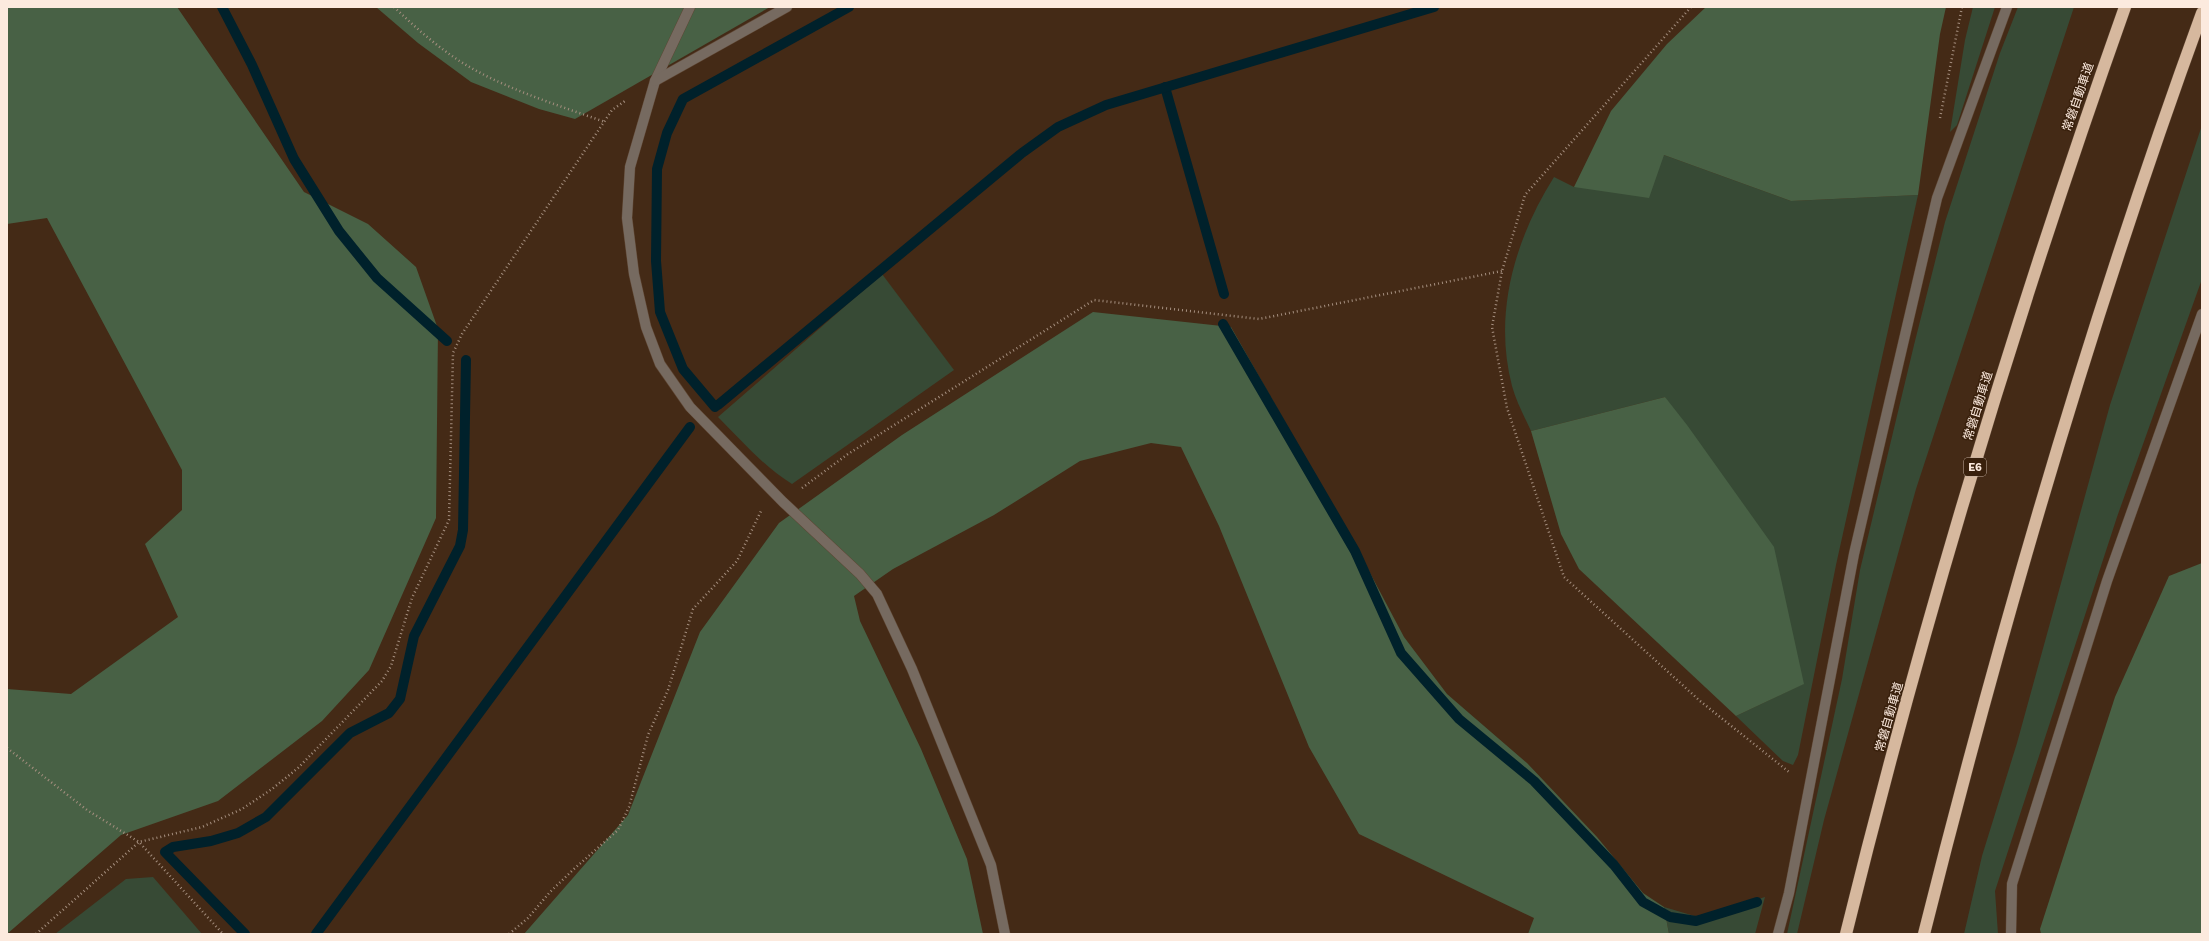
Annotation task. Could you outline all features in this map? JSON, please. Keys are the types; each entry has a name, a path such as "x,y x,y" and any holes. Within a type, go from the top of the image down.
{"highway":[{"name":"常磐自動車道","path":"1846,934 1876,812 1986,428 2069,166 2125,7"},
{"path":"1924,934 1951,828 2058,446 2139,194 2202,13"}],"street":[{"path":"690,7 655,81 630,167 627,218 634,274 646,327 660,364 690,407 783,502 860,574 877,594 912,669 990,865 1005,934"},
{"path":"655,81 787,7"},
{"path":"1778,934 1789,893 1854,554 1937,198 2006,7"},
{"path":"2010,934 2012,884 2014,876 2107,582 2202,314"}],"path":[{"path":"394,7 420,32 473,69 523,93 605,122"},
{"path":"1691,7 1525,195 1502,271 1492,327 1507,408 1564,577 1700,701 1809,788"},
{"path":"1940,121 1962,7"},
{"path":"36,934 139,842 202,827 242,809 272,789 298,768 382,682 391,666 412,598 449,520 453,353 462,334 612,110 655,81"},
{"path":"783,502 848,454 1094,300 1259,319 1502,271"},
{"path":"509,934 528,918 550,892 574,869 618,830 629,807 648,735 668,690 693,608 737,561 764,506 774,493"},
{"path":"7,748 87,810 139,842 223,934"}],"green space":[{"path":"7,7 177,7 304,192 368,224 416,267 438,329 436,518 369,670 322,721 218,801 121,835 7,934 7,689 71,694 178,617 145,544 182,510 182,470 47,218 7,224"},
{"path":"376,7 770,7 575,119 539,109 471,82 418,43"},
{"path":"1706,7 1946,7 1940,34 1918,195 1791,201 1664,155 1649,198 1574,187 1611,111 1667,44"},
{"path":"1973,7 1995,7 1957,125 1950,132 1965,40"},
{"path":"2018,7 2074,7 1916,489 1824,820 1797,934 1787,934 1842,679 1860,570 1914,345 1945,222 2000,53"},
{"path":"2202,125 2202,279 2117,517 1995,891 1998,934 1964,934 1982,856 2017,743 2110,405"},
{"path":"1664,155 1791,201 1918,195 1836,565 1798,755 1793,765 1783,761 1736,716 1803,684 1665,397 1531,431 1512,386 1507,359 1505,331 1511,277 1528,226 1554,177 1574,187"},
{"path":"882,274 954,370 792,484 762,461 718,417"},
{"path":"1093,312 1231,327 1361,556 1404,637 1447,694 1527,763 1597,837 1643,893 1664,907 1669,934 1528,934 1534,918 1359,834 1309,747 1219,526 1181,447 1151,443 1080,461 994,515 893,569 854,596 860,621 921,749 967,859 983,934 524,934 628,815 700,632 779,523 902,435"},
{"path":"1665,397 1687,425 1774,547 1804,684 1736,716 1579,569 1561,534 1531,431"},
{"path":"2202,563 2202,934 2041,934 2040,929 2115,697 2169,576"},
{"path":"153,877 202,934 55,934 126,879"},
{"path":"1765,897 1755,934 1669,934 1664,907 1698,917"}],"waterway":[{"path":"222,7 252,65 294,159 339,231 377,278 447,341"},
{"path":"715,407 683,369 660,312 656,261 657,169 667,133 683,99 849,7"},
{"path":"718,405 1022,153 1058,127 1106,105 1434,7"},
{"path":"1165,87 1224,294"},
{"path":"1223,324 1355,551 1401,653 1459,719 1534,781 1614,865 1643,902 1670,917 1696,921 1757,902"},
{"path":"245,934 165,852 173,847 211,841 238,833 266,817 350,733 389,713 400,699 414,636 460,546 463,530 466,360"},
{"path":"316,934 690,427"}]}
